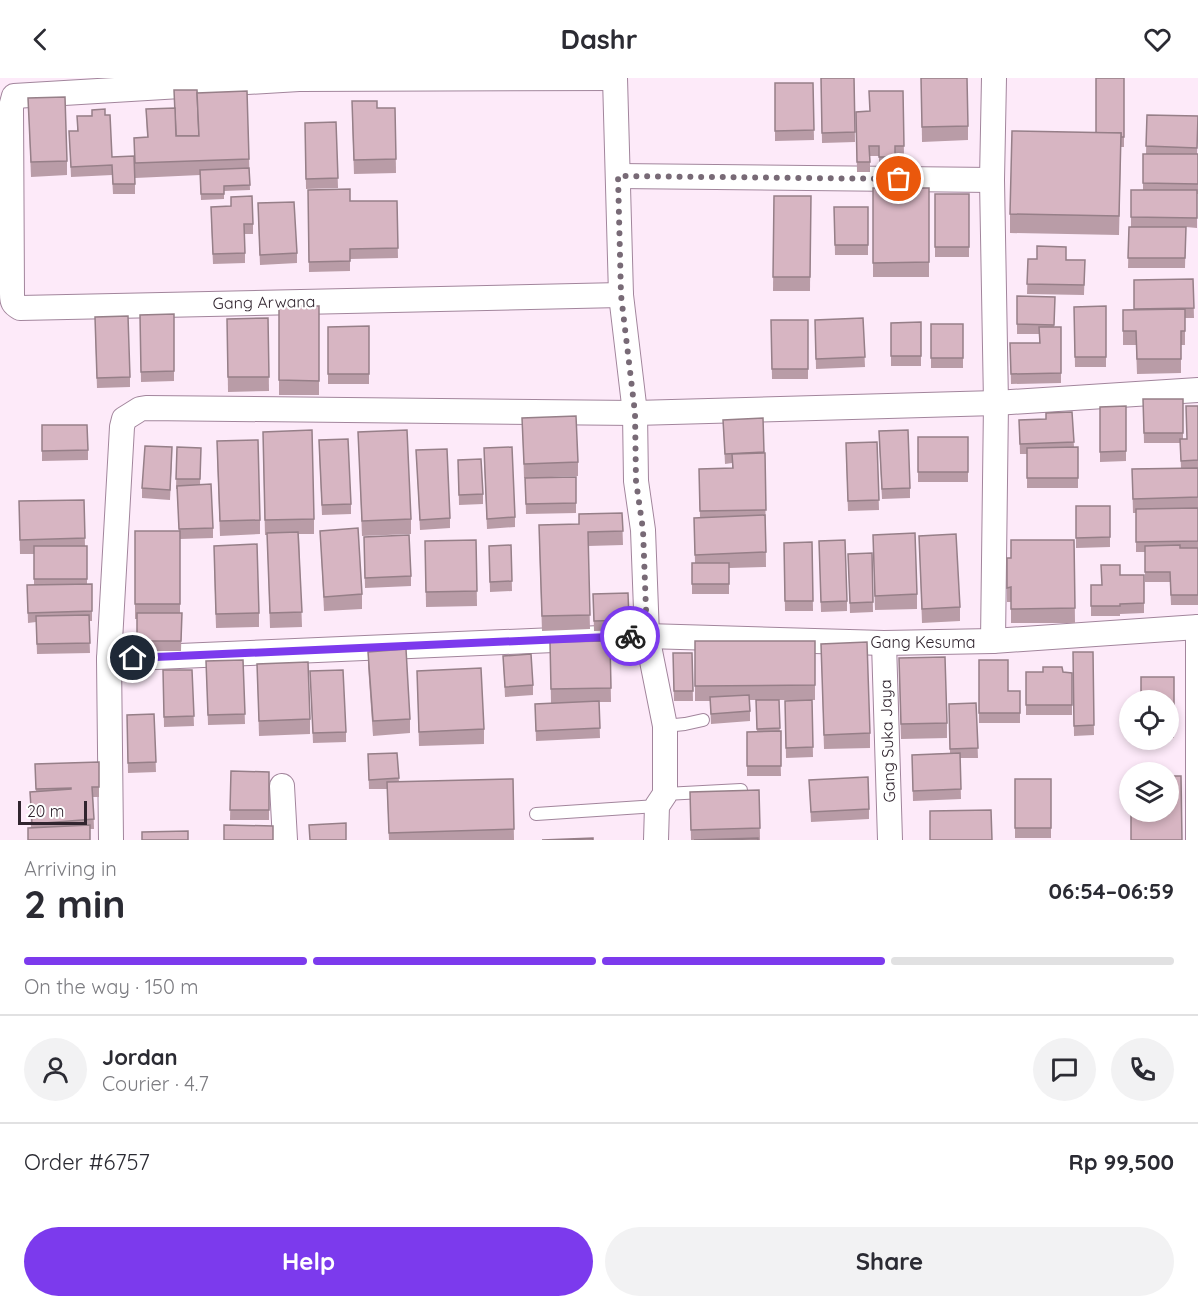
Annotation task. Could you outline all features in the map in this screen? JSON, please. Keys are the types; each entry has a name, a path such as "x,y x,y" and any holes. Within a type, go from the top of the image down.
{"street":[{"path":"299,78 615,78 621,295 635,413 636,481 643,530 647,636 665,726 661,800 656,840"},
{"name":"Gang Arwana","path":"299,78 14,96 11,107 12,302 20,308 621,295"},
{"path":"993,641 996,403 992,180 994,78"},
{"path":"618,176 992,180"},
{"path":"111,840 110,659 122,427 124,419 140,409 635,413 996,403 1198,390"},
{"path":"1198,627 1198,840"},
{"name":"Gang Kesuma","path":"110,659 647,636 884,643 993,641 1198,627"},
{"name":"Gang Suka Jaya","path":"884,643 890,840"},
{"path":"282,786 285,840"}],"lane":[{"path":"665,726 703,720"},
{"path":"536,814 741,790"}],"building":[{"path":"821,78 854,78 855,132 822,133"},
{"path":"921,78 967,78 968,126 922,127"},
{"path":"1096,78 1124,78 1124,137 1121,137 1121,133 1096,133"},
{"path":"775,83 813,83 814,130 775,131"},
{"path":"174,90 197,90 199,136 176,136"},
{"path":"247,91 249,159 135,163 134,138 148,137 146,109 175,108 176,136 199,136 197,93"},
{"path":"869,91 903,91 904,146 895,146 895,157 879,157 879,146 869,146 870,162 857,162 856,112 870,111"},
{"path":"65,97 67,161 31,162 28,98"},
{"path":"352,101 377,101 377,108 395,108 396,159 354,160"},
{"path":"105,109 105,115 110,115 112,157 134,156 135,184 113,184 112,165 71,167 69,131 78,131 77,116 92,116 92,110"},
{"path":"1147,115 1198,116 1197,148 1146,146"},
{"path":"336,122 338,178 306,179 305,123"},
{"path":"1012,131 1121,133 1119,216 1010,214"},
{"path":"1143,154 1198,154 1198,184 1143,183"},
{"path":"249,168 250,185 224,186 224,194 201,194 200,170"},
{"path":"873,188 929,188 929,262 873,263"},
{"path":"350,189 350,201 397,201 398,248 350,249 350,261 309,262 308,190"},
{"path":"1131,190 1197,190 1197,218 1131,217"},
{"path":"935,194 969,194 969,247 935,247"},
{"path":"252,196 253,224 244,224 245,253 213,254 211,207 231,206 231,197"},
{"path":"774,196 811,196 810,277 773,277"},
{"path":"294,202 297,253 260,255 258,203"},
{"path":"834,207 868,207 868,245 835,245"},
{"path":"1129,227 1186,227 1185,258 1128,258"},
{"path":"1037,246 1066,247 1066,260 1085,260 1084,285 1027,284 1028,259 1037,259"},
{"path":"1193,279 1194,308 1134,309 1134,280"},
{"path":"1017,296 1055,297 1054,325 1017,324"},
{"path":"279,306 319,306 319,381 279,380"},
{"path":"1106,306 1106,357 1075,357 1074,307"},
{"path":"1185,309 1185,331 1181,331 1181,359 1137,359 1136,331 1123,331 1123,310"},
{"path":"174,314 174,371 141,372 140,315"},
{"path":"128,316 130,377 97,378 95,317"},
{"path":"268,318 269,377 228,377 227,319"},
{"path":"863,318 865,357 816,359 815,320"},
{"path":"771,320 808,320 808,369 772,369"},
{"path":"921,322 921,356 891,356 891,323"},
{"path":"931,324 963,324 963,358 931,358"},
{"path":"369,326 369,374 328,374 328,327"},
{"path":"1039,327 1061,327 1061,373 1011,374 1010,343 1040,343"},
{"path":"1143,399 1183,399 1183,433 1144,433"},
{"path":"1126,406 1126,451 1100,452 1100,407"},
{"path":"1186,406 1198,406 1198,460 1181,461 1180,439 1187,439"},
{"path":"1072,412 1074,442 1020,444 1019,420 1046,419 1046,413"},
{"path":"576,416 578,462 524,464 522,418"},
{"path":"763,418 764,452 725,454 723,420"},
{"path":"42,425 87,425 88,450 42,451"},
{"path":"312,430 314,519 265,520 263,432"},
{"path":"407,430 411,519 362,521 358,432"},
{"path":"908,430 910,488 882,489 879,431"},
{"path":"918,437 968,437 968,472 918,472"},
{"path":"348,439 351,504 322,505 319,440"},
{"path":"258,440 260,520 220,521 217,441"},
{"path":"877,442 879,500 848,501 846,443"},
{"path":"145,446 172,447 170,490 142,488"},
{"path":"177,447 201,448 200,479 176,479"},
{"path":"512,447 515,517 487,519 484,448"},
{"path":"1078,447 1078,478 1027,478 1027,448"},
{"path":"447,449 450,518 420,520 416,450"},
{"path":"765,453 766,510 700,511 699,469 733,468 732,454"},
{"path":"481,459 483,494 459,495 458,460"},
{"path":"1198,468 1198,497 1133,499 1132,469"},
{"path":"576,477 576,503 526,504 525,478"},
{"path":"211,484 213,528 179,529 177,486"},
{"path":"84,500 85,538 20,540 19,501"},
{"path":"1076,506 1110,506 1110,537 1076,538"},
{"path":"1198,508 1198,541 1136,542 1136,509"},
{"path":"622,513 623,531 588,532 590,615 542,616 539,525 579,524 579,514"},
{"path":"765,515 766,552 695,555 694,518"},
{"path":"358,528 362,594 324,597 320,531"},
{"path":"135,531 180,531 180,604 135,604"},
{"path":"298,532 302,612 270,613 267,533"},
{"path":"915,533 917,594 875,596 873,535"},
{"path":"956,534 960,607 922,609 919,536"},
{"path":"409,535 411,576 365,578 364,537"},
{"path":"476,540 477,591 426,592 425,541"},
{"path":"845,540 847,601 821,602 819,541"},
{"path":"1011,540 1074,540 1075,608 1011,609 1011,587 1007,588 1007,558 1011,558"},
{"path":"812,542 813,601 785,601 784,543"},
{"path":"257,544 259,613 216,614 214,546"},
{"path":"511,545 512,581 490,582 489,546"},
{"path":"1180,545 1180,548 1198,548 1198,595 1171,595 1170,572 1145,572 1145,546"},
{"path":"34,546 87,546 87,579 34,579"},
{"path":"872,553 873,602 850,603 848,554"},
{"path":"692,563 729,563 729,584 692,584"},
{"path":"1101,565 1120,565 1120,575 1144,575 1144,603 1091,606 1091,585 1102,585"},
{"path":"92,584 92,611 28,613 27,585"},
{"path":"628,593 629,620 594,621 593,594"},
{"path":"137,613 182,613 181,641 137,641"},
{"path":"89,615 90,643 37,644 36,616"},
{"path":"610,641 611,688 551,689 550,642"},
{"path":"695,641 815,641 815,685 695,686"},
{"path":"867,642 870,733 824,735 821,644"},
{"path":"406,649 410,719 373,721 368,652"},
{"path":"1073,652 1093,652 1094,725 1074,726"},
{"path":"673,653 692,653 693,691 674,691"},
{"path":"531,654 533,685 505,687 503,656"},
{"path":"945,657 947,723 901,724 899,658"},
{"path":"243,660 245,714 208,715 206,661"},
{"path":"979,660 1008,660 1008,691 1020,691 1020,713 979,713"},
{"path":"308,662 310,719 259,721 257,664"},
{"path":"1043,667 1062,667 1063,672 1072,673 1072,705 1026,705 1026,672 1043,672"},
{"path":"481,668 484,729 419,732 417,671"},
{"path":"163,670 192,670 194,716 164,717"},
{"path":"343,670 346,732 313,733 310,671"},
{"path":"1141,677 1174,677 1174,690 1141,690"},
{"path":"749,695 750,711 711,714 710,697"},
{"path":"756,700 779,700 780,728 757,729"},
{"path":"812,700 813,747 786,748 785,701"},
{"path":"599,701 600,728 536,731 535,704"},
{"path":"976,703 978,748 950,749 949,704"},
{"path":"154,714 156,762 128,763 127,715"},
{"path":"781,731 781,766 747,766 747,732"},
{"path":"397,753 399,778 369,780 368,754"},
{"path":"960,753 961,789 913,791 912,755"},
{"path":"99,762 99,787 92,787 94,819 32,824 30,792 71,789 36,789 35,764"},
{"path":"231,771 269,772 269,810 230,810"},
{"path":"1179,776 1181,776 1182,840 1131,840 1131,822 1179,822"},
{"path":"868,777 869,809 811,812 809,780"},
{"path":"513,779 514,829 389,833 387,782"},
{"path":"1015,779 1051,779 1051,828 1015,828"},
{"path":"759,790 760,828 691,830 690,792"},
{"path":"991,810 992,840 930,840 930,811"},
{"path":"346,823 346,840 310,840 309,825"},
{"path":"90,825 90,840 28,840 28,828"},
{"path":"224,825 273,826 273,840 224,840"},
{"path":"188,831 188,840 142,840 142,832"},
{"path":"593,838 593,840 542,840"},
{"path":"758,838 758,840 694,840"}],"way so far":[{"path":"630,636 647,636 643,530 636,481 635,413 621,295 618,176 899,179"}],"route":[{"path":"133,658 630,636"}]}
